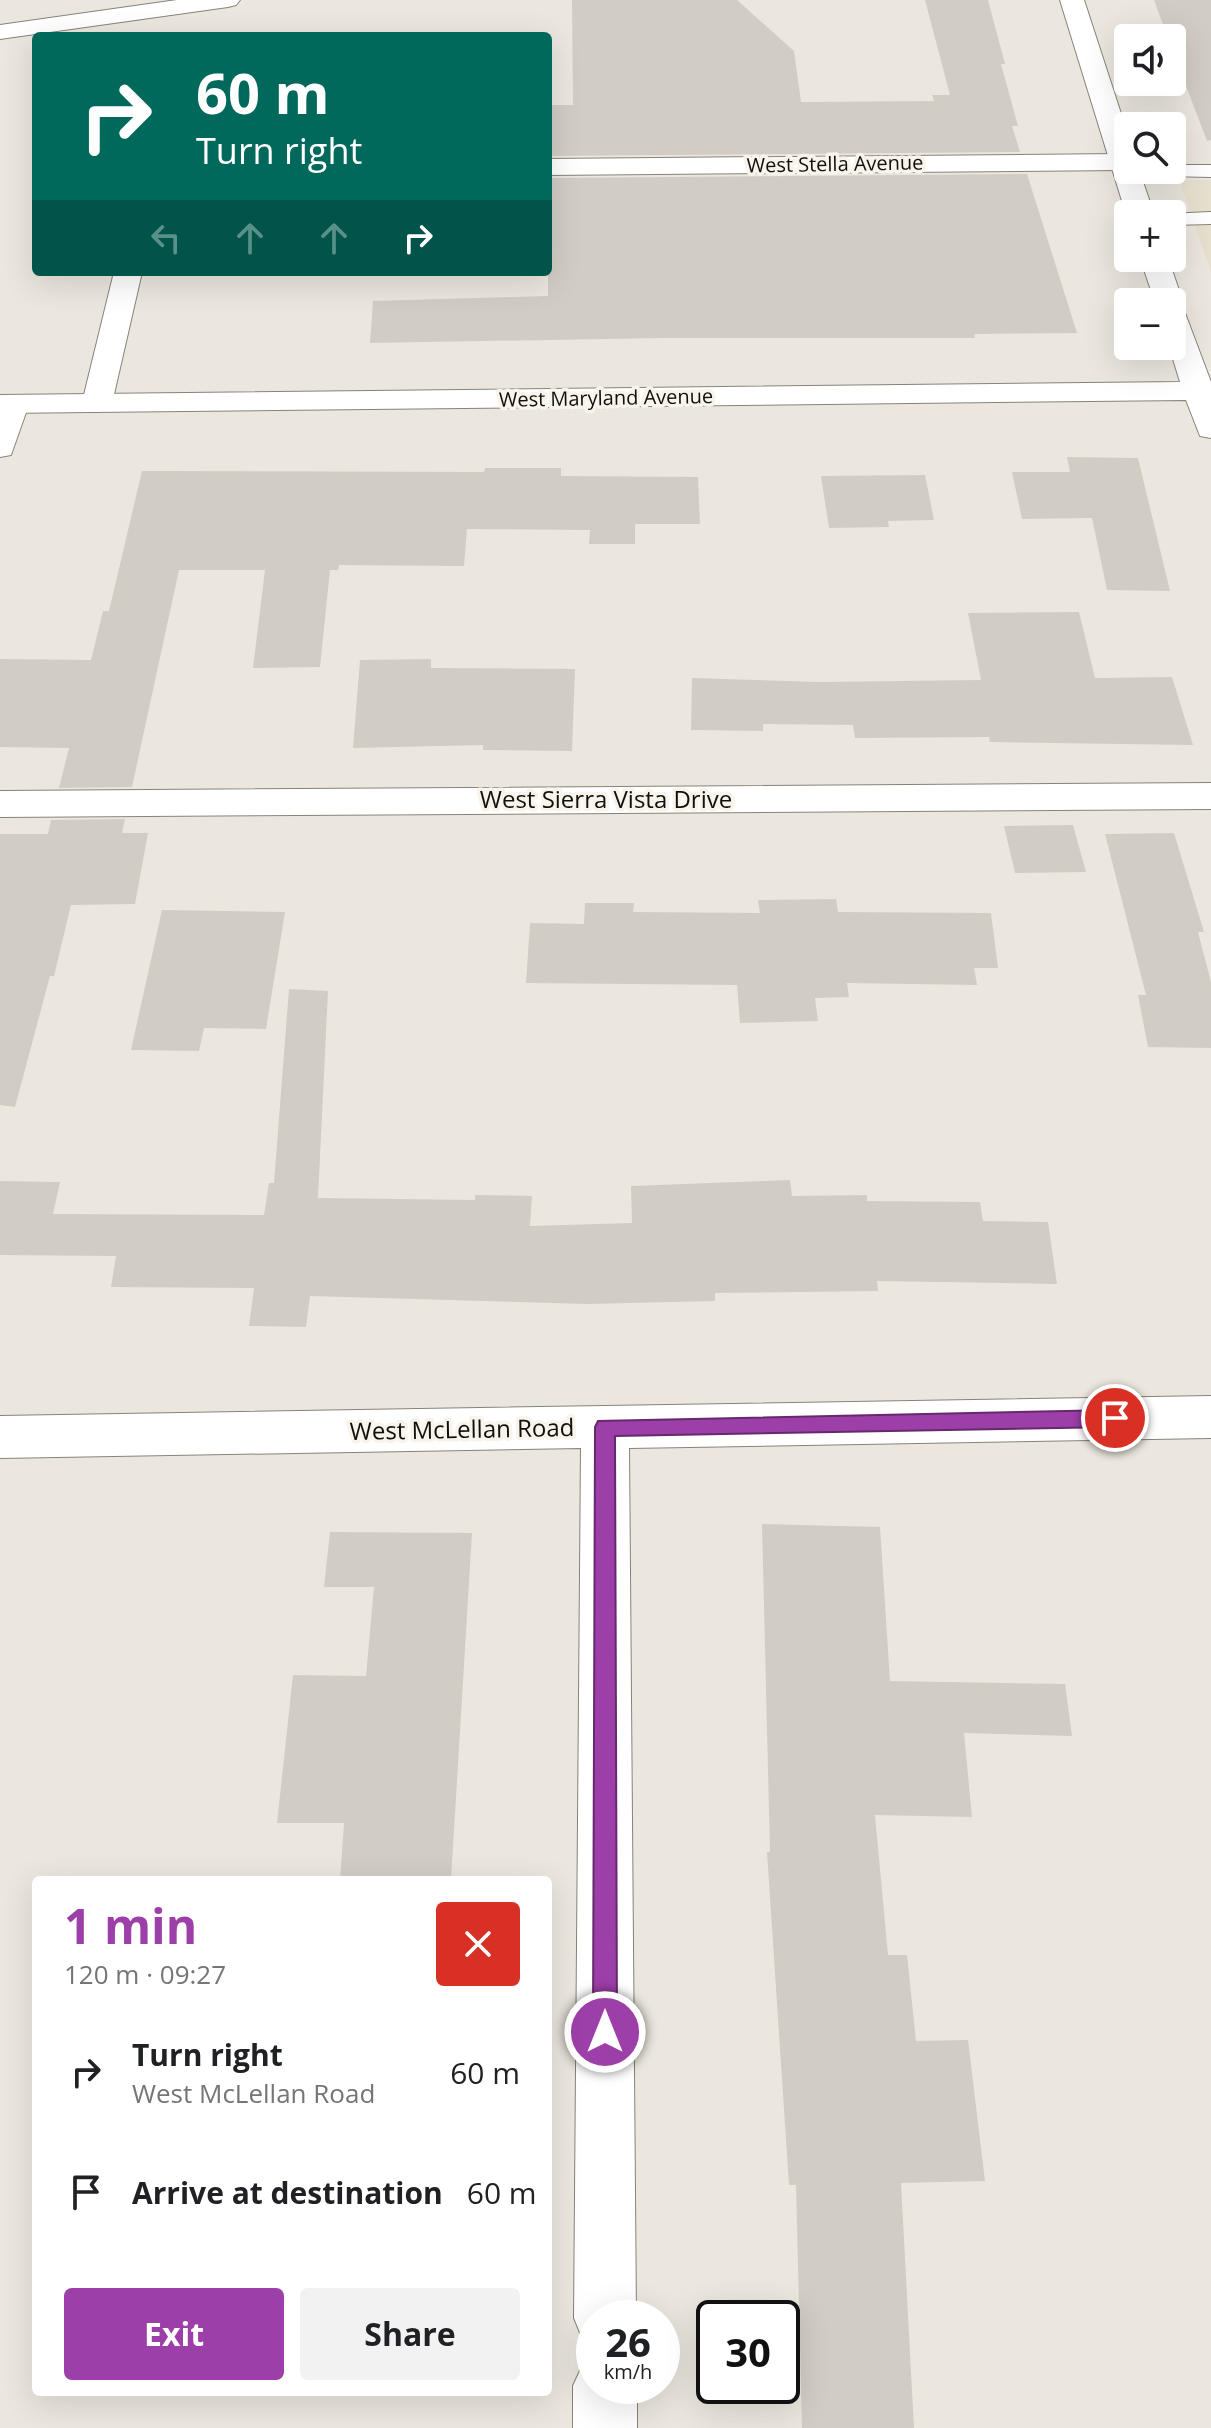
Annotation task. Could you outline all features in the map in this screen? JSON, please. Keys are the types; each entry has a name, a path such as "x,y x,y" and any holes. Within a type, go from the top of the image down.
{"street":[{"path":"0,32 228,0"},
{"path":"1072,0 1114,134"},
{"path":"183,32 190,3"},
{"name":"West Stella Avenue","path":"552,167 1114,166"},
{"path":"97,403 127,276"},
{"path":"1186,345 1205,391 1211,429"},
{"name":"West Maryland Avenue","path":"7,404 1205,391"},
{"path":"0,448 7,404"},
{"name":"West Sierra Vista Drive","path":"0,804 1211,796"},
{"name":"West McLellan Road","path":"0,1437 1211,1417"},
{"path":"605,1427 605,2300"},
{"path":"605,2404 605,2428"}],"lane":[{"path":"1186,170 1211,171"},
{"path":"1186,219 1211,218"}],"shaded area":[{"path":"1186,180 1211,180 1211,272 1186,200 1180,184 1186,184"}],"building":[{"path":"572,0 737,0 794,51 801,102 934,101 932,95 950,95 925,0 988,0 1005,64 1001,64 1018,126 1012,126 1020,152 552,156 552,105 573,105"},
{"path":"1154,0 1211,0 1211,140 1207,141 1186,86 1186,24 1163,24"},
{"path":"1027,174 1077,333 974,334 975,338 663,338 370,343 373,301 548,296 548,276 552,276 552,178"},
{"path":"1067,457 1138,458 1170,591 1107,590 1092,518 1022,519 1012,472 1070,472"},
{"path":"485,468 561,468 561,476 698,477 700,524 635,524 635,544 589,544 590,530 467,529 464,566 339,565 338,570 330,570 320,667 253,668 265,570 179,570 132,787 59,788 69,748 0,747 0,659 91,660 103,611 109,611 142,471 484,472"},
{"path":"925,475 934,520 888,521 889,527 829,528 821,476"},
{"path":"1079,612 1095,678 1172,677 1193,745 990,742 989,737 855,738 853,725 763,724 763,731 691,730 692,678 819,682 981,680 968,613"},
{"path":"431,659 431,668 575,669 572,751 483,750 483,745 353,748 360,660"},
{"path":"125,819 122,833 148,833 135,904 71,905 54,976 50,976 15,1107 0,1105 0,834 48,834 51,820"},
{"path":"1073,825 1086,872 1015,873 1004,826"},
{"path":"1174,833 1204,932 1198,932 1211,982 1211,1048 1148,1047 1138,995 1146,995 1105,834"},
{"path":"836,899 838,912 991,913 998,968 974,968 977,985 847,983 849,997 815,998 818,1021 740,1023 737,985 526,983 530,923 584,924 585,903 634,903 633,912 760,913 758,900"},
{"path":"162,910 285,912 266,1029 204,1028 199,1051 131,1050"},
{"path":"289,989 328,991 318,1198 475,1200 475,1195 532,1196 530,1226 632,1223 631,1186 790,1180 792,1196 867,1195 867,1201 980,1202 983,1221 1048,1222 1057,1284 877,1281 878,1291 715,1293 715,1301 588,1304 310,1296 306,1327 249,1326 254,1288 111,1287 116,1256 0,1255 0,1181 60,1182 53,1214 264,1215 269,1183 274,1183"},
{"path":"762,1524 880,1527 890,1681 1065,1684 1072,1736 964,1733 972,1817 875,1815 888,1955 907,1955 916,2041 968,2040 985,2181 901,2183 914,2428 802,2428 796,2185 789,2185 767,1852 770,1852"},
{"path":"330,1532 472,1533 451,1876 340,1876 344,1823 277,1823 293,1675 366,1676 374,1587 324,1587"}],"route":[{"path":"605,2032 605,1427 1115,1418"}]}
